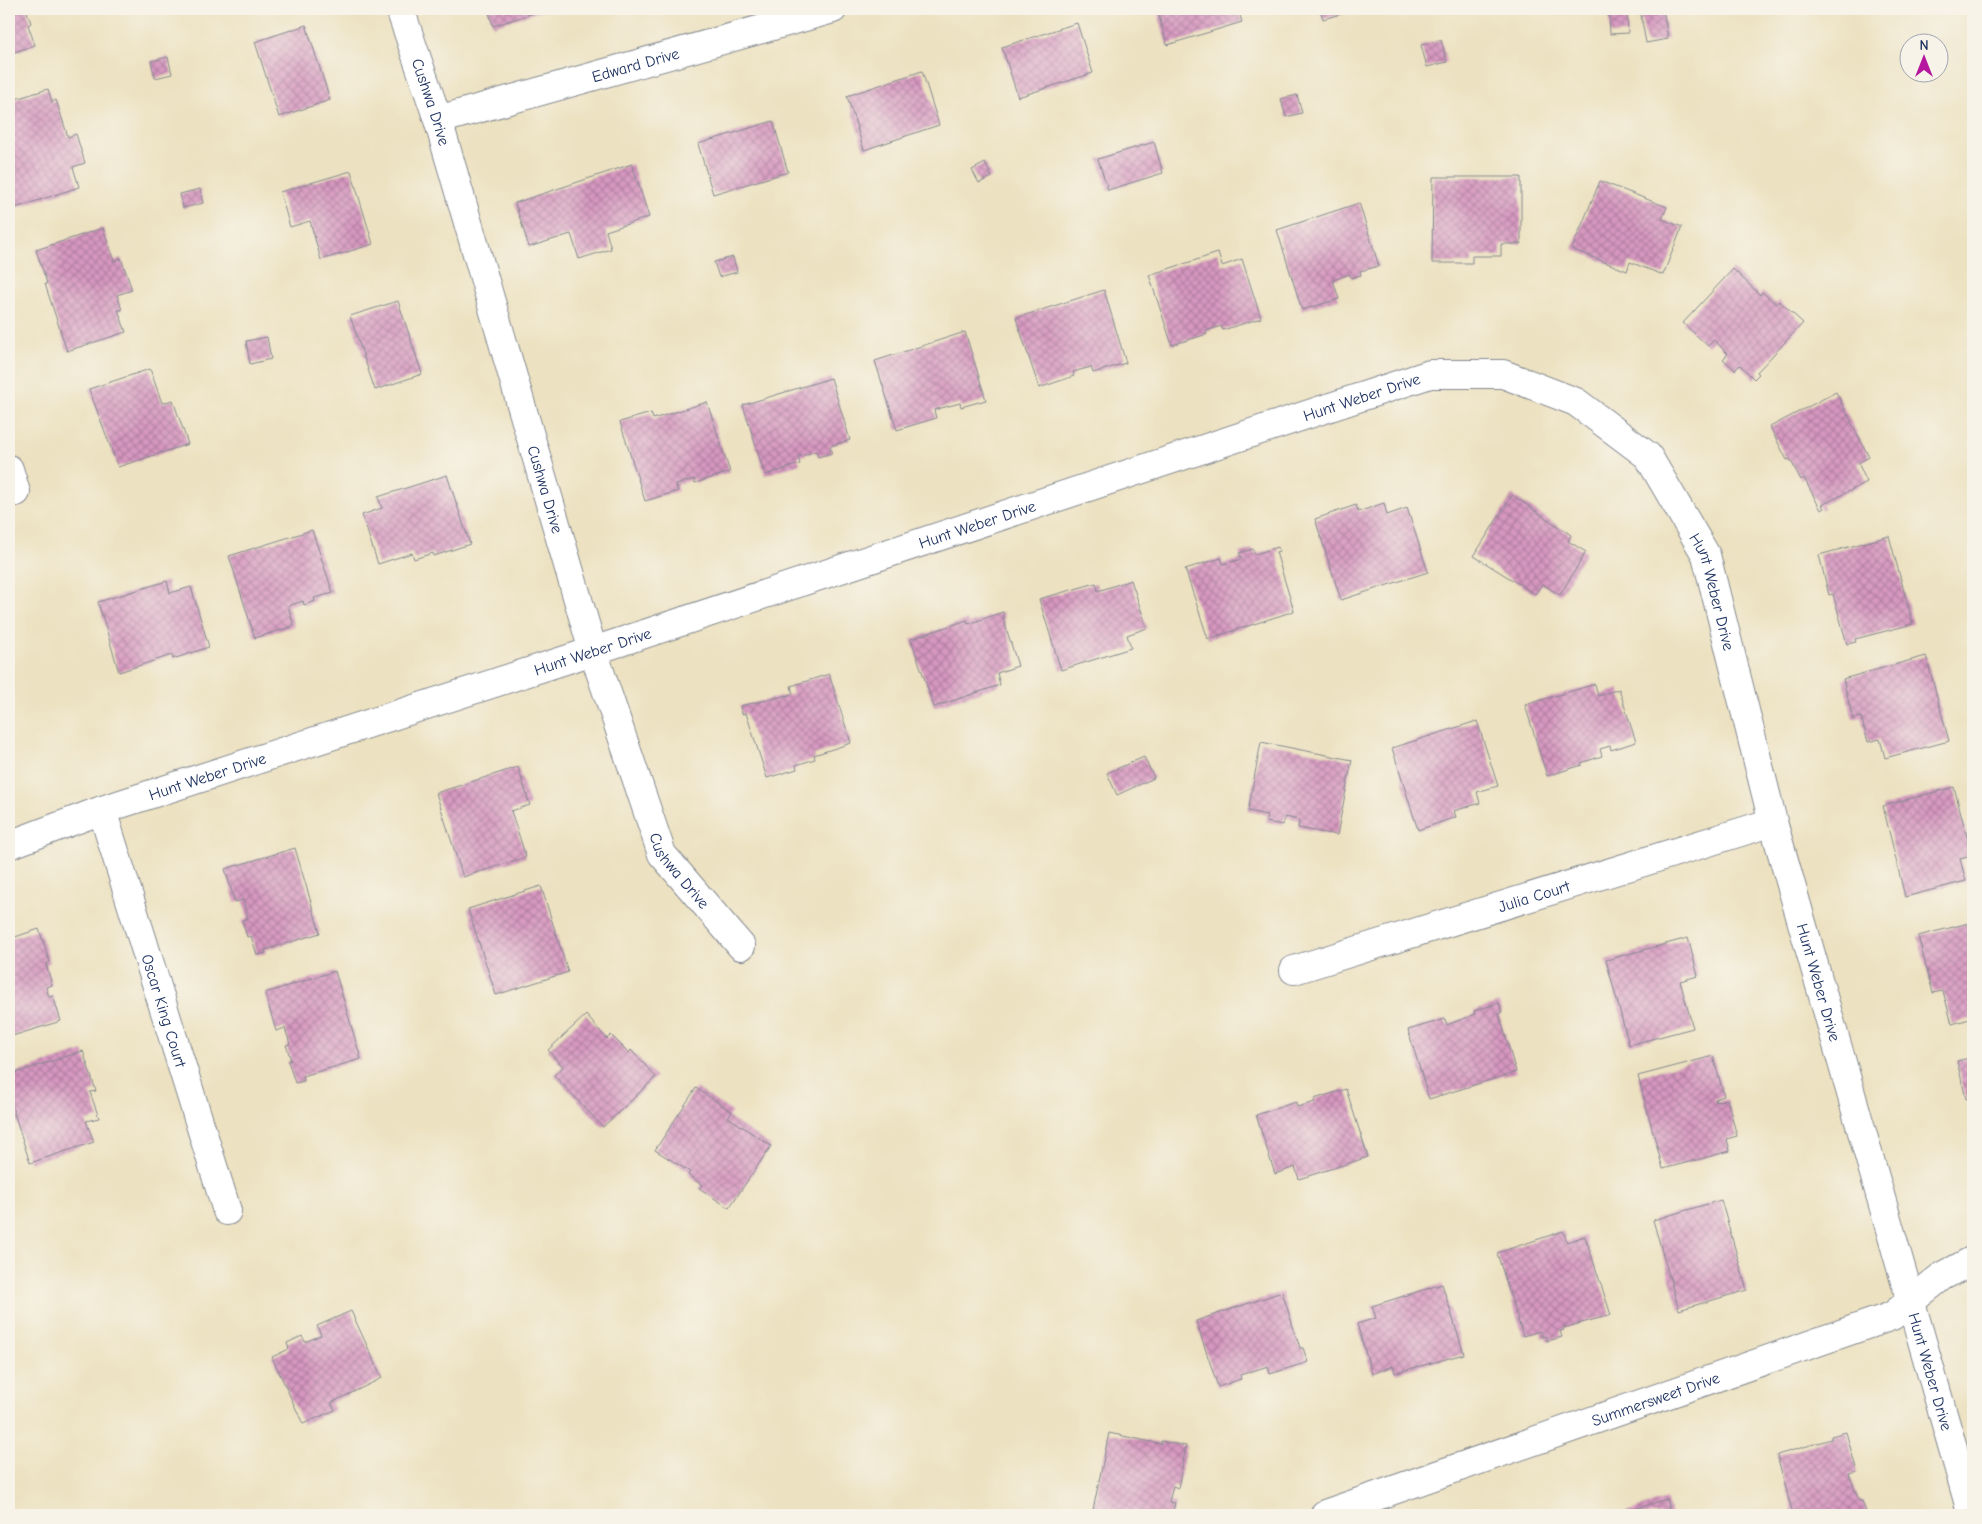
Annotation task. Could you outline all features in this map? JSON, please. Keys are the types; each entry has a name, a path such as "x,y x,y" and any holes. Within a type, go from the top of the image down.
{"street":[{"name":"Cushwa Drive","path":"400,9 438,120 593,651 662,854 741,946"},
{"name":"Edward Drive","path":"438,120 833,9"},
{"name":"Hunt Weber Drive","path":"9,845 102,810 593,651 1430,374 1503,374 1576,402 1648,456 1706,555 1773,822 1912,1299 1972,1515"},
{"name":"Oscar King Court","path":"102,810 227,1211"},
{"name":"Julia Court","path":"1294,970 1773,822"},
{"name":"Summersweet Drive","path":"1325,1514 1892,1316 1940,1277 1973,1260"}],"building":[{"path":"9,9 26,9 31,23 28,25 35,45 9,54"},
{"path":"488,9 546,9 493,26"},
{"path":"1157,9 1238,9 1242,22 1167,45"},
{"path":"1320,9 1355,9 1355,10 1323,19"},
{"path":"1663,9 1668,39 1646,43 1640,10"},
{"path":"1627,10 1628,33 1610,34 1609,11"},
{"path":"1077,23 1093,73 1018,97 1002,47"},
{"path":"306,25 330,100 279,117 255,42"},
{"path":"1441,40 1447,62 1427,67 1421,45"},
{"path":"168,57 172,74 155,78 151,61"},
{"path":"922,71 939,125 864,150 847,96"},
{"path":"48,89 52,102 56,100 68,137 76,134 85,163 73,167 79,187 15,208 9,188 9,101"},
{"path":"1297,95 1302,113 1286,117 1281,99"},
{"path":"773,121 788,172 713,194 698,144"},
{"path":"1154,142 1163,173 1108,190 1098,159"},
{"path":"985,163 992,177 979,183 972,170"},
{"path":"632,164 649,217 606,231 611,249 579,259 571,234 529,247 515,203"},
{"path":"351,171 373,244 321,260 310,221 290,227 280,192"},
{"path":"1433,177 1521,177 1521,244 1501,244 1501,256 1472,256 1472,263 1432,263"},
{"path":"1600,181 1667,207 1662,219 1682,227 1663,275 1630,262 1627,271 1572,249"},
{"path":"200,189 203,203 183,208 180,194"},
{"path":"1359,203 1379,266 1360,271 1361,275 1351,278 1350,274 1333,280 1339,299 1302,310 1277,230"},
{"path":"103,228 114,261 121,258 132,290 117,295 122,310 118,310 126,332 67,351 36,250"},
{"path":"1218,253 1222,266 1242,259 1261,318 1223,330 1221,326 1206,331 1207,334 1172,345 1149,275"},
{"path":"733,257 737,272 719,277 714,262"},
{"path":"1733,269 1760,295 1762,292 1776,304 1779,301 1803,323 1757,372 1759,374 1754,379 1740,365 1735,370 1723,359 1728,354 1714,340 1708,346 1683,323"},
{"path":"1104,290 1126,363 1093,373 1091,367 1073,372 1074,376 1039,388 1016,318"},
{"path":"398,301 422,374 375,390 350,316"},
{"path":"965,332 986,400 961,407 960,403 934,410 936,418 897,430 875,361"},
{"path":"267,337 271,359 250,364 246,341"},
{"path":"150,369 162,403 173,400 188,444 118,467 89,389"},
{"path":"831,378 850,440 830,446 832,453 818,457 816,451 798,457 800,464 765,475 743,405"},
{"path":"1836,392 1869,457 1858,463 1867,482 1822,505 1824,508 1821,510 1804,478 1801,480 1790,459 1787,460 1770,427"},
{"path":"707,402 730,472 695,483 694,479 676,485 678,491 645,501 620,422 651,413 653,419"},
{"path":"447,475 470,544 434,556 433,553 414,559 412,553 378,564 362,515 382,508 378,497"},
{"path":"1512,495 1571,535 1568,541 1586,552 1560,595 1542,584 1535,594 1474,556"},
{"path":"1384,503 1387,515 1407,508 1428,572 1341,600 1315,519 1356,505 1358,512"},
{"path":"312,530 333,593 314,598 315,601 304,605 303,601 288,606 294,626 255,638 229,556"},
{"path":"1889,536 1913,624 1855,639 1856,642 1847,644 1833,594 1829,595 1819,555"},
{"path":"1278,547 1279,551 1276,552 1294,611 1208,639 1185,569 1221,558 1223,564 1242,559 1239,553 1253,549 1255,554"},
{"path":"1131,580 1147,628 1127,635 1131,648 1061,670 1039,599 1096,583 1098,591"},
{"path":"167,581 170,593 191,587 209,647 173,659 172,655 119,672 98,602"},
{"path":"1003,612 1003,618 1018,666 997,673 1000,685 934,707 911,639 967,620 968,624"},
{"path":"1926,656 1949,741 1885,758 1880,739 1868,742 1861,717 1853,719 1843,679"},
{"path":"829,674 851,743 814,755 815,759 796,765 797,769 767,778 746,713 742,714 740,706 793,694 791,686"},
{"path":"1595,684 1598,696 1619,689 1636,742 1611,750 1610,746 1600,749 1602,756 1581,763 1582,765 1547,776 1525,705"},
{"path":"1477,721 1498,786 1477,792 1480,803 1454,811 1456,817 1418,830 1392,748"},
{"path":"1261,742 1352,760 1337,835 1298,828 1299,820 1285,817 1283,825 1266,822 1267,815 1248,811"},
{"path":"1144,757 1154,778 1117,795 1107,773"},
{"path":"518,767 530,805 511,811 526,857 463,877 436,793"},
{"path":"1954,787 1972,856 1960,859 1966,881 1905,897 1883,806"},
{"path":"295,848 320,933 265,950 266,953 257,955 251,936 247,937 242,920 248,918 243,900 235,902 225,869"},
{"path":"541,886 568,972 496,995 468,909"},
{"path":"1973,922 1973,1018 1952,1024 1943,991 1933,993 1918,936"},
{"path":"39,929 50,962 46,964 52,985 46,987 49,997 53,996 61,1021 9,1037 9,939"},
{"path":"1688,938 1698,976 1680,981 1693,1028 1629,1045 1606,960"},
{"path":"335,971 361,1059 303,1076 304,1081 295,1083 288,1061 291,1060 286,1045 290,1044 285,1028 276,1031 265,993"},
{"path":"1499,1003 1502,1013 1499,1014 1516,1072 1429,1099 1408,1030 1445,1019 1447,1025 1475,1014 1474,1011"},
{"path":"586,1015 607,1039 611,1035 629,1053 631,1050 656,1077 603,1127 554,1075 563,1067 548,1050"},
{"path":"83,1051 96,1091 90,1092 99,1118 86,1121 94,1142 30,1163 9,1097 9,1075"},
{"path":"1713,1056 1724,1096 1715,1099 1716,1102 1727,1099 1737,1136 1727,1139 1730,1151 1663,1169 1638,1076"},
{"path":"1973,1057 1973,1097 1966,1099 1957,1061"},
{"path":"696,1088 732,1112 728,1117 771,1146 729,1208 699,1188 702,1185 688,1175 690,1172 655,1150"},
{"path":"1346,1089 1368,1157 1299,1179 1295,1167 1275,1174 1256,1115 1296,1102 1297,1107 1315,1102 1314,1099"},
{"path":"1721,1200 1747,1290 1679,1310 1653,1220"},
{"path":"1563,1231 1567,1242 1585,1236 1611,1315 1563,1328 1564,1330 1560,1331 1562,1337 1547,1341 1546,1336 1542,1337 1540,1331 1523,1336 1497,1253"},
{"path":"1442,1284 1464,1354 1395,1373 1393,1366 1372,1374 1357,1324 1376,1318 1372,1306"},
{"path":"1282,1292 1300,1348 1303,1348 1308,1362 1270,1374 1268,1366 1240,1375 1241,1379 1218,1387 1196,1321"},
{"path":"351,1311 382,1378 331,1403 335,1410 303,1424 272,1357 289,1349 287,1343 302,1336 305,1342 321,1335 317,1326"},
{"path":"1846,1432 1857,1472 1849,1474 1859,1501 1862,1501 1867,1515 1793,1515 1777,1455 1831,1439 1831,1436"},
{"path":"1109,1433 1161,1444 1161,1441 1186,1446 1178,1488 1173,1486 1169,1502 1175,1503 1172,1515 1092,1515"},
{"path":"1666,1499 1671,1515 1627,1515 1626,1512"}]}
